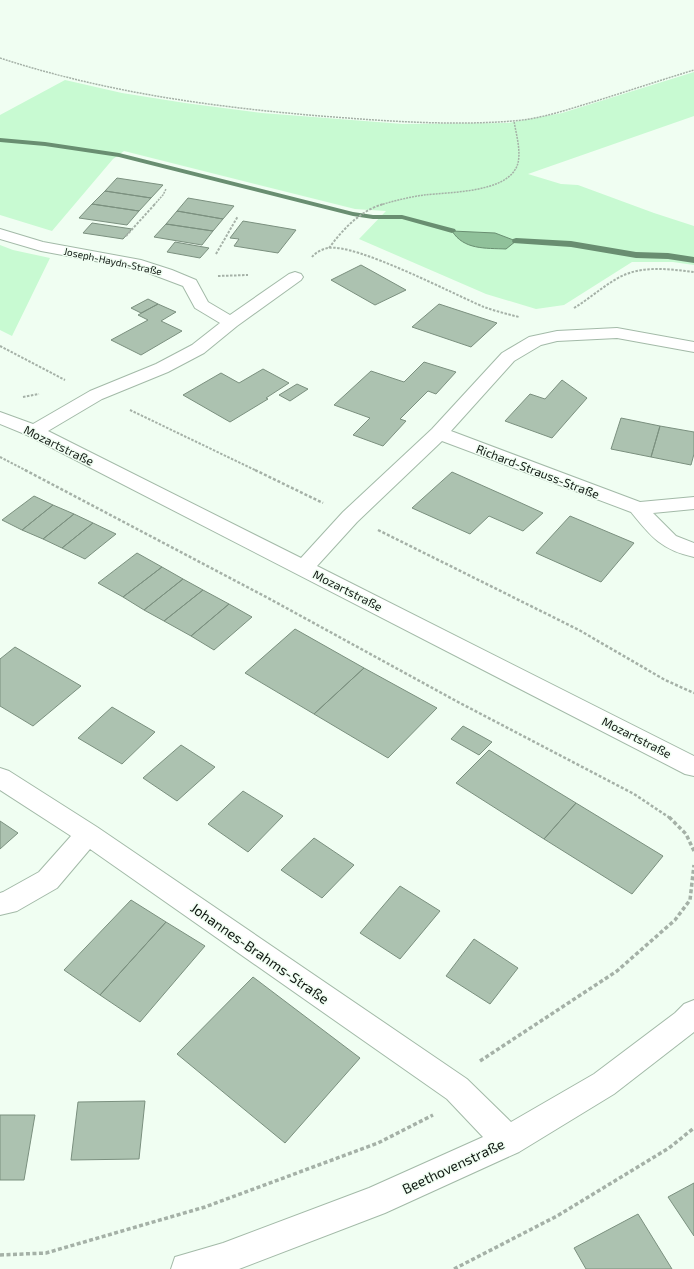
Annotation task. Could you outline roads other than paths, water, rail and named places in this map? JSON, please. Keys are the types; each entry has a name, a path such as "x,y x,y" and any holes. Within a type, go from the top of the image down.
{"street":[{"name":"Joseph-Haydn-Straße","path":"0,234 41,246 153,269 190,283 201,305 216,315 232,322"},
{"path":"34,431 96,395 162,368 198,349 232,322 295,277"},
{"path":"304,568 350,517 439,433 508,357 535,342 557,336 617,333 690,344"},
{"name":"Mozartstraße","path":"0,418 34,431 694,767"},
{"name":"Richard-Strauss-Straße","path":"439,433 638,508 694,503"},
{"name":"Richard-Strauss-Straße","path":"638,508 665,539 675,545 694,550"},
{"name":"Johannes-Brahms-Straße","path":"0,778 88,834 457,1088 508,1141"},
{"path":"0,904 8,903 48,880 88,834"},
{"name":"Beethovenstraße","path":"187,1269 224,1264 374,1202 508,1141 604,1084 685,1022 694,1013"}],"waterway":[{"path":"0,140 45,144 119,155 353,214 373,217 402,217 452,231"},
{"path":"516,241 571,244 636,255 668,256 694,260"}]}
